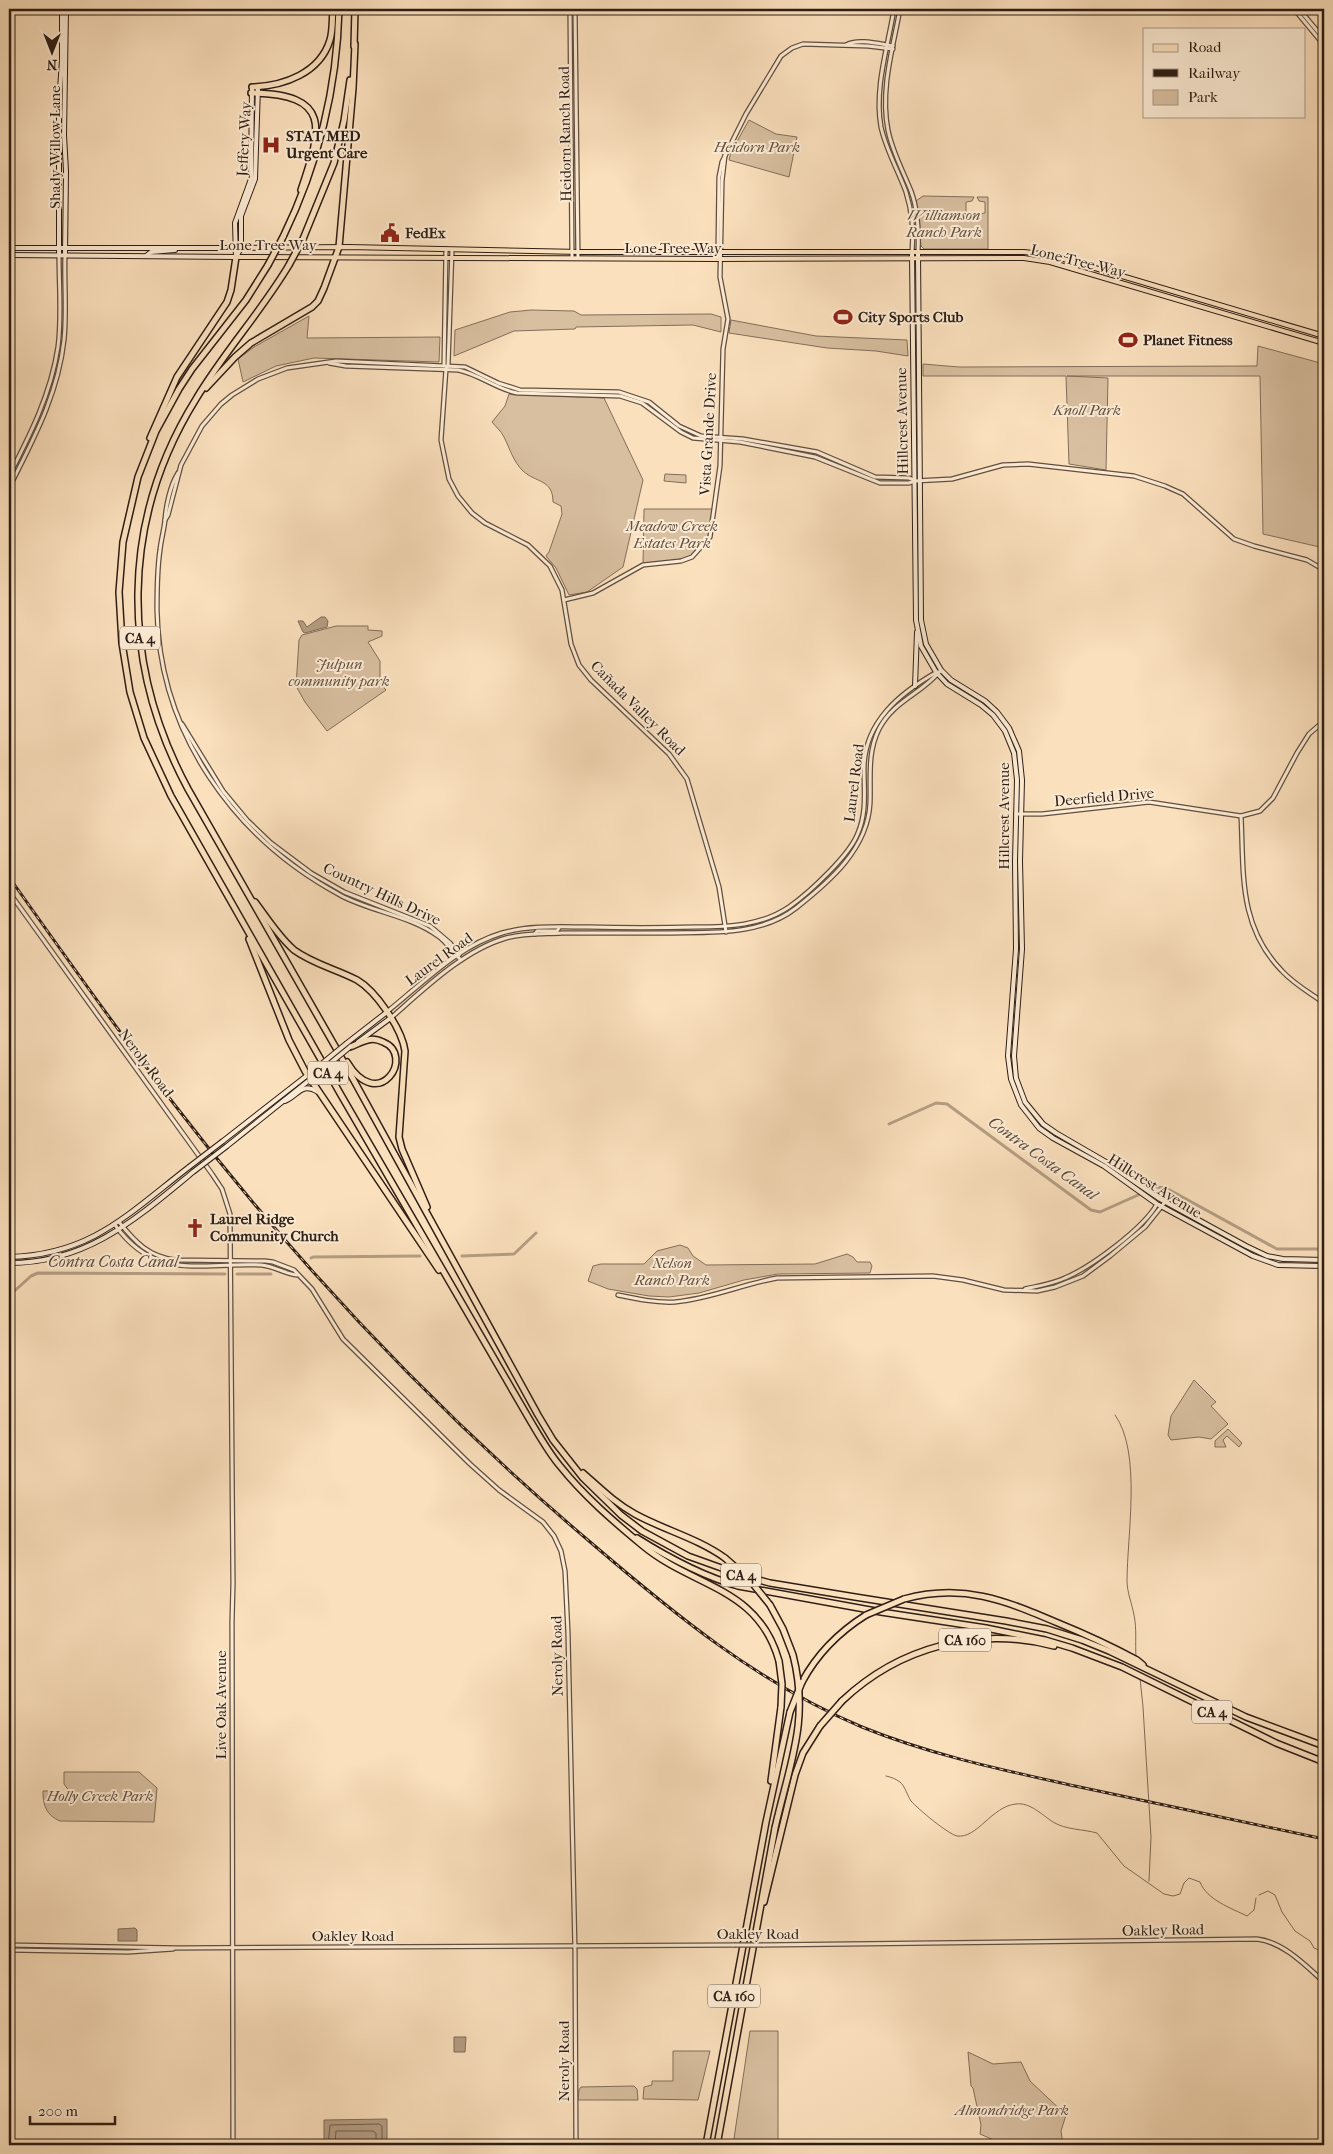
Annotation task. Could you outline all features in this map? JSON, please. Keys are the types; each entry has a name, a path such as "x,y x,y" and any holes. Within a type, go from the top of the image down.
{"highway":[{"path":"255,90 295,78 316,64 324,53 330,37 333,9"},
{"name":"CA 4","path":"339,9 336,59 323,129 308,179 283,237 268,265 246,300 192,369 156,431 138,477 125,529 120,578 120,630 130,692 144,738 156,766 240,917 416,1229 531,1422 559,1465 592,1502 629,1532 686,1566 718,1580 738,1586 986,1628 1044,1640 1102,1658 1269,1740 1324,1762"},
{"name":"CA 4","path":"355,9 355,44 344,121 334,163 303,239 269,298 196,399 174,438 162,465 146,516 141,544 138,581 140,642 147,687 172,760 336,1048 538,1415 572,1465 601,1497 642,1531 688,1556 712,1566 770,1583 1047,1629 1109,1651 1246,1717 1324,1746"},
{"path":"196,399 235,357 251,344 312,307 318,301 324,288 339,247 355,44"},
{"path":"255,90 295,98 309,108 315,120 316,134 308,166 283,237"},
{"path":"138,477 148,443 170,390 226,302 231,290 236,257"},
{"path":"249,895 278,934 294,950 310,960 358,981 392,1017 402,1035 405,1051 398,1127 400,1143 436,1228"},
{"path":"240,917 289,1040 309,1077 416,1229"},
{"path":"336,1048 355,1075 366,1083 379,1084 392,1074 396,1066 396,1056 388,1044 374,1039 349,1045"},
{"path":"572,1465 609,1497 628,1510 698,1541 725,1558 750,1579 770,1605 783,1629 793,1655 799,1688 800,1722 796,1747 775,1828 755,1936"},
{"path":"629,1532 642,1545 660,1558 729,1595 745,1606 766,1631 779,1662 782,1684 781,1707 766,1822"},
{"name":"CA 160","path":"705,2145 766,1822 790,1712 802,1682 829,1645 846,1629 866,1615 904,1599 954,1592 996,1598 1099,1641 1137,1660 1147,1669"},
{"name":"CA 160","path":"718,2145 755,1936 795,1774 803,1752 820,1726 842,1701 867,1679 896,1662 922,1651 959,1641 986,1638 1018,1639 1049,1644 1090,1657 1102,1658"}],"main road":[{"name":"Shady Willow Lane","path":"59,255 59,105 62,9"},
{"name":"Shady Willow Lane","path":"65,255 66,9"},
{"name":"Jeffery Way","path":"236,257 241,248 242,216 253,187 255,90"},
{"name":"Jeffery Way","path":"236,257 234,248 235,223 254,171"},
{"name":"Lone Tree Way","path":"9,248 339,247 572,252 1024,252 1050,255 1324,336"},
{"path":"118,256 139,252 144,248"},
{"path":"146,256 151,252 202,248"},
{"name":"Hillcrest Avenue","path":"912,253 917,629 921,646 937,673 956,691 989,711 1004,731 1012,746 1017,766 1022,949 1014,1056 1018,1085 1025,1102 1043,1124 1106,1162 1155,1196 1163,1204 1264,1261 1288,1266 1324,1266"},
{"name":"Hillcrest Avenue","path":"918,253 921,620 926,644 941,670 959,686 992,707 1009,728 1022,766 1016,949 1008,1056 1013,1087 1020,1105 1039,1128 1104,1166 1157,1204 1163,1204 1267,1256 1287,1260 1324,1260"},
{"name":"Lone Tree Way","path":"9,255 720,259 1024,258 1050,262 1324,344"},
{"path":"914,686 917,629"},
{"name":"Laurel Road","path":"9,1257 27,1256 58,1250 88,1240 115,1225 316,1072 387,1012"},
{"name":"Laurel Road","path":"349,1045 392,1017"},
{"name":"Laurel Road","path":"9,1263 36,1262 67,1255 89,1247 124,1228 281,1103 309,1077"},
{"path":"281,1103 305,1088 310,1088 320,1094"}],"street":[{"name":"Heidorn Ranch Road","path":"570,9 572,252 575,258"},
{"name":"Heidorn Ranch Road","path":"575,258 578,252 576,9"},
{"name":"Hillcrest Avenue","path":"894,9 880,94 881,125 909,204 912,224 912,253"},
{"name":"Hillcrest Avenue","path":"900,9 886,87 885,113 891,144 912,193 916,208 918,253"},
{"path":"1294,9 1324,45"},
{"path":"1299,9 1324,39"},
{"name":"Vista Grande Drive","path":"564,600 593,593 643,565 686,559 702,548 710,537 722,440 723,349 728,319 720,276 722,181 725,156 776,64 787,50 804,44 846,44 850,42 893,48"},
{"name":"Cañada Valley Road","path":"446,250 446,367"},
{"name":"Cañada Valley Road","path":"452,250 441,440 446,470 458,496 472,513 485,523 528,546 550,566 558,580 564,600 571,644 579,665 591,680 669,754 687,779 718,879 726,932"},
{"path":"9,476 38,419 54,368 58,339 59,255"},
{"path":"9,488 40,426 56,379 65,331 65,255"},
{"name":"Country Hills Drive","path":"461,960 450,943 430,926 344,892 311,873 271,843 246,820 223,791 182,724 169,690 161,655 157,620 157,572 165,515 172,490 178,473 202,426 232,395 258,379 287,368 329,363 346,366 446,367 465,371 506,390 517,392 603,394 633,399 657,412 686,435 699,439 746,443 815,457 880,483 909,483 915,480 952,479 1003,464 1028,464 1134,476 1183,494 1234,539 1307,560 1324,570"},
{"name":"Laurel Road","path":"387,1012 458,956 490,937 504,932 560,927 726,926 754,922 782,912 803,896 847,852 858,833 864,808 866,752 874,729 888,707 914,686 941,670"},
{"name":"Laurel Road","path":"392,1017 461,960 494,942 521,935 726,932 755,927 784,916 806,899 851,855 863,835 870,809 871,753 878,731 892,710 932,680 937,673"},
{"name":"Deerfield Drive","path":"1019,814 1042,814 1149,802 1241,816 1260,811 1273,798 1309,734 1324,722"},
{"path":"1241,816 1248,915 1258,940 1282,971 1324,1003"},
{"name":"Neroly Road","path":"9,892 222,1189 230,1219 231,1265 272,1266 298,1276"},
{"path":"534,934 537,932 557,931 560,927"},
{"path":"1020,1290 1060,1280 1081,1271 1136,1229 1147,1219 1157,1204"},
{"path":"618,1295 673,1302 702,1297 759,1281 777,1278 933,1276 963,1280 982,1286 1037,1291 1055,1287 1083,1276 1145,1227 1163,1204"},
{"path":"119,1222 142,1248 162,1258 176,1260 231,1260"},
{"path":"115,1225 136,1249 154,1260 177,1265 231,1265"},
{"name":"Neroly Road","path":"231,1260 274,1262 294,1270 312,1289 343,1339 470,1464 499,1490 543,1522 558,1545 565,1571 568,1633 575,1947 576,2145"},
{"name":"Live Oak Avenue","path":"231,1265 233,2145"},
{"name":"Oakley Road","path":"9,1945 178,1948 575,1947 1256,1939 1268,1940 1280,1946 1324,1982"},
{"name":"Oakley Road","path":"9,1950 128,1952 178,1948"}],"green space":[{"name":"Heidorn Park","path":"749,120 776,134 797,137 789,177 729,160 731,152"},
{"name":"Williamson Ranch Park","path":"923,196 974,197 972,201 966,202 966,213 970,215 985,213 985,202 979,201 977,197 988,197 988,249 924,249 921,246 916,201"},
{"path":"531,310 574,311 581,315 711,314 721,317 721,332 693,325 576,327 575,329 514,331 454,356 455,330 510,312"},
{"path":"309,316 307,338 440,337 439,362 314,358 276,366 243,382 238,359 254,347"},
{"path":"731,320 816,336 907,340 908,356 876,351 827,348 729,333"},
{"name":"Knoll Park","path":"1258,346 1324,364 1324,548 1263,534 1260,376 1067,376 1108,378 1106,470 1069,464 1066,376 923,376 923,364 959,367 1257,366"},
{"path":"509,394 604,398 643,480 623,567 587,592 569,595 556,568 546,556 562,514 561,506 553,502 547,485 523,471 514,459 503,435 492,422 505,406"},
{"path":"665,474 686,475 686,483 664,481"},
{"name":"Meadow Creek Estates Park","path":"644,509 715,509 710,537 692,557 681,561 643,565"},
{"name":"Julpun community park","path":"336,626 368,626 368,630 382,631 382,636 368,642 380,661 380,683 386,690 327,731 305,702 296,686 299,640 302,635"},
{"name":"Nelson Ranch Park","path":"680,1245 688,1248 693,1256 706,1265 815,1264 847,1254 857,1262 870,1262 872,1266 870,1273 778,1274 744,1280 699,1293 669,1297 649,1296 608,1289 588,1281 593,1266 601,1264 644,1264 657,1251"},
{"path":"1194,1380 1216,1402 1211,1406 1228,1424 1211,1439 1199,1437 1171,1440 1168,1435 1171,1416"},
{"path":"1228,1429 1242,1443 1239,1447 1227,1436 1223,1440 1226,1447 1215,1447 1215,1441"},
{"name":"Holly Creek Park","path":"64,1772 139,1772 157,1788 154,1822 60,1821 55,1819 46,1809 43,1791 58,1791 62,1796 67,1794 69,1791 64,1784"},
{"path":"750,2031 778,2031 778,2145 733,2145"},
{"path":"673,2051 710,2051 698,2100 643,2099 644,2087 652,2085 652,2081 673,2081"},
{"name":"Almondridge Park","path":"968,2052 993,2064 1021,2062 1030,2081 1066,2115 1061,2131 1063,2145 1005,2145 980,2134 981,2125 971,2086"},
{"path":"634,2086 637,2089 638,2100 578,2100 581,2087"}],"water":[{"path":"321,617 325,617 328,621 327,627 303,632 298,621 303,621 307,627"},
{"path":"135,1928 137,1930 137,1941 118,1941 118,1929"},
{"path":"454,2037 466,2037 465,2052 454,2052"},
{"path":"387,2119 387,2145 324,2145 324,2120"}],"waterway":[{"name":"Contra Costa Canal","path":"889,1124 936,1103 947,1104 1091,1210 1100,1212 1156,1187 1166,1188 1277,1249 1324,1249"},
{"name":"Contra Costa Canal","path":"462,1256 514,1254 536,1233"},
{"name":"Contra Costa Canal","path":"311,1258 420,1256"},
{"name":"Contra Costa Canal","path":"9,1296 31,1276 38,1273 225,1274"},
{"name":"Contra Costa Canal","path":"237,1274 271,1274"},
{"path":"1115,1415 1123,1431 1131,1472 1127,1581 1135,1620 1136,1657"},
{"path":"1140,1678 1151,1837 1149,1881"},
{"path":"886,1776 900,1782 915,1805 940,1826 957,1836 971,1833 999,1810 1007,1806 1016,1804 1026,1805 1058,1825 1097,1833 1124,1866 1164,1894 1173,1896 1180,1894 1184,1883 1189,1878 1200,1882 1208,1894 1220,1903 1247,1916 1254,1910 1256,1898"},
{"path":"1259,1895 1268,1891 1275,1895 1282,1912 1295,1931 1310,1941 1314,1948 1324,1952"}],"railway":[{"path":"9,877 111,1020 174,1104 269,1221 319,1278 423,1388 532,1491 653,1594 718,1645 788,1690 824,1710 862,1727 914,1746 1021,1774 1324,1839"}],"place":[{"name":"STAT MED Urgent Care","path":"271,145"},
{"name":"FedEx","path":"390,233"},
{"name":"City Sports Club","path":"843,317"},
{"name":"Planet Fitness","path":"1128,340"},
{"name":"Laurel Ridge Community Church","path":"195,1228"}]}
